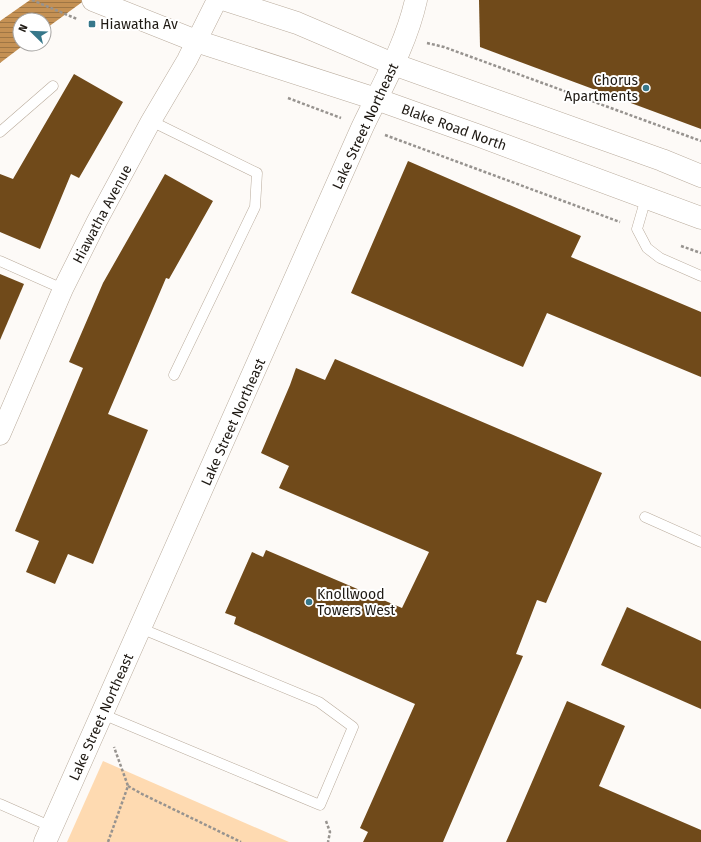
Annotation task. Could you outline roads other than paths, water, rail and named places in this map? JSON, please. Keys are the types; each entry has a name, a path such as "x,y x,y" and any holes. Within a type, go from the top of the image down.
{"street":[{"name":"Blake Road North","path":"93,0 196,41 376,99 701,218"},
{"name":"Hiawatha Avenue","path":"0,435 63,289 97,221 187,60 218,0"},
{"path":"226,0 297,24 393,64 654,157 701,176"},
{"name":"Lake Street Northeast","path":"49,835 362,128 393,64 413,14 416,0"}],"lane":[{"path":"0,132 53,86"},
{"path":"152,121 257,173 255,207 174,375"},
{"path":"646,198 637,229 647,248 660,258 701,276"},
{"path":"0,261 63,289"},
{"path":"645,517 701,542"},
{"path":"98,722 320,805 353,727 319,702 140,628"},
{"path":"0,804 49,835"}],"place":[{"name":"Hiawatha Av","path":"92,24"},
{"name":"Chorus Apartments","path":"646,88"},
{"name":"Knollwood Towers West","path":"309,602"}]}
